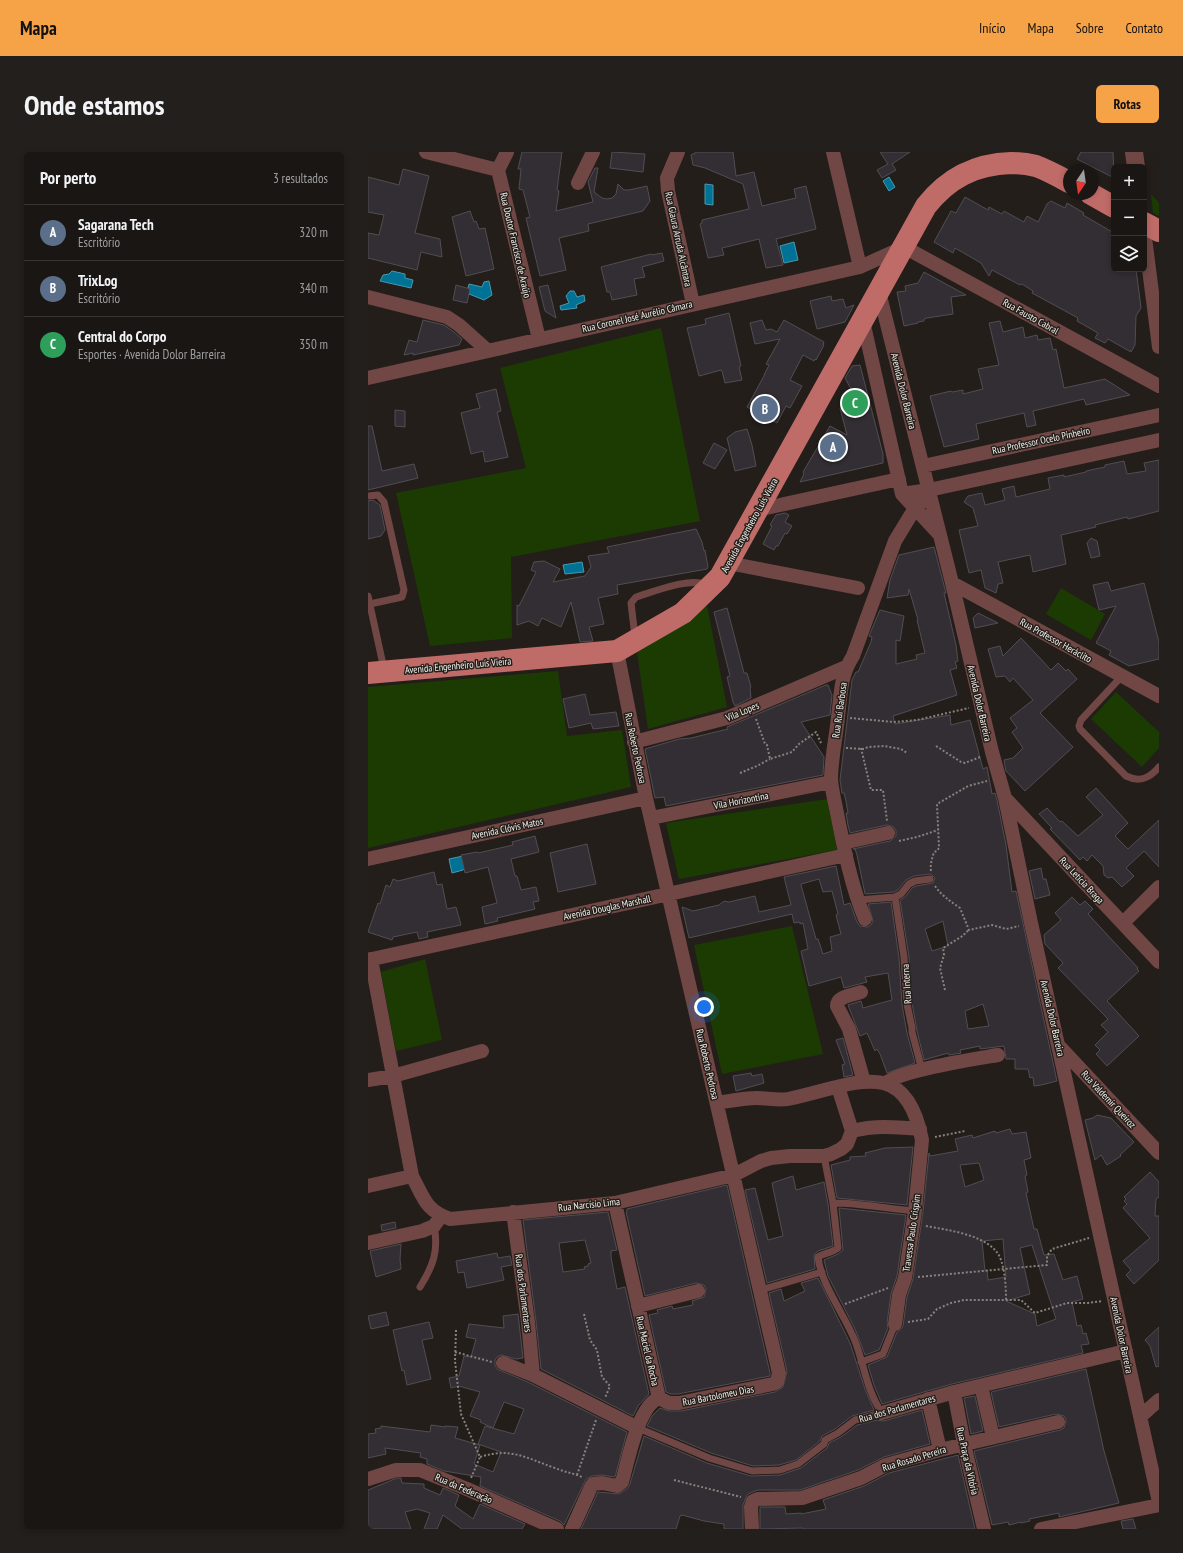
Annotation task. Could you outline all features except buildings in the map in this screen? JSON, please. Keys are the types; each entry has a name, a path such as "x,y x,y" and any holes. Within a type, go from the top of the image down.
{"main road":[{"name":"Avenida Engenheiro Luís Vieira","path":"372,672 616,651 683,613 720,577 926,206 939,190 956,178 978,168 1000,164 1018,163 1034,166 1063,179"},
{"path":"1099,199 1111,205"},
{"path":"1147,225 1159,231"}],"street":[{"path":"426,152 498,170 507,152"},
{"path":"578,183 593,152"},
{"name":"Rua Glaura Arruda Alcântara","path":"678,152 667,178 668,191 693,304"},
{"path":"833,152 860,267"},
{"path":"1134,152 1136,164"},
{"name":"Rua Doutor Francisco de Araújo","path":"498,170 539,339"},
{"path":"1145,236 1159,347"},
{"name":"Rua Coronel José Aurélio Câmara","path":"368,378 860,267 904,247"},
{"name":"Rua Fausto Cabral","path":"904,247 1159,386"},
{"name":"Avenida Dolor Barreira","path":"879,292 930,492 992,752 1005,798 1031,923 1159,1503"},
{"path":"368,297 447,317 459,325 487,350"},
{"path":"863,321 902,494 930,492 1159,440"},
{"name":"Rua Professor Ocelo Pinheiro","path":"923,466 1159,415"},
{"path":"758,510 899,479"},
{"name":"Rua Ruí Barbosa","path":"865,919 858,900 844,849 831,782 833,748 840,691 846,667 853,656 895,541 915,508 930,492"},
{"name":"Avenida Dolor Barreira","path":"902,494 940,536"},
{"path":"728,563 858,588"},
{"name":"Rua Professor Heráclito","path":"952,583 1159,696"},
{"name":"Rua Roberto Pedrosa","path":"616,651 646,798 761,1290 779,1373 777,1382"},
{"name":"Vila Lopes","path":"634,742 727,718 846,667"},
{"name":"Vila Horizontina","path":"651,818 831,782"},
{"name":"Avenida Clóvis Matos","path":"368,858 646,798"},
{"name":"Rua Letícia Braga","path":"1005,798 1159,962"},
{"name":"Avenida Douglas Marshall","path":"369,960 668,894 844,849 888,833"},
{"path":"1123,923 1159,887"},
{"path":"368,1243 422,1231 438,1221 434,1213 427,1205 412,1176 369,960"},
{"path":"861,992 840,999 837,1002 849,1029 864,1082"},
{"name":"Rua Valdemir Queiroz","path":"1059,1046 1159,1152"},
{"path":"368,1080 393,1076 482,1051"},
{"path":"886,1083 894,1078 922,1070 998,1055"},
{"path":"718,1103 744,1098 786,1100 864,1082 886,1083 903,1093 910,1105 921,1135"},
{"path":"824,1156 841,1149 847,1144 852,1132 838,1088"},
{"path":"852,1132 880,1126 921,1135"},
{"name":"Travessa Paulo Crispim","path":"895,1324 899,1295 904,1281 914,1218 921,1135"},
{"name":"Rua Narcísio Lima","path":"438,1221 514,1212 615,1203 734,1175 760,1161 780,1156 824,1156"},
{"path":"368,1186 412,1176"},
{"name":"Rua Maciel da Rocha","path":"593,1484 602,1483 612,1486 620,1485 638,1428 644,1414 650,1404 659,1398 615,1203"},
{"name":"Rua dos Parlamentares","path":"514,1212 534,1375"},
{"path":"638,1306 698,1291"},
{"name":"Rua dos Parlamentares","path":"882,1413 954,1392 1126,1351"},
{"name":"Rua dos Parlamentares","path":"503,1363 534,1375 638,1428"},
{"name":"Rua Bartolomeu Dias","path":"659,1398 670,1403 679,1403 777,1382"},
{"path":"981,1386 993,1437"},
{"name":"Rua Praça da Vitória","path":"954,1392 964,1444 984,1529"},
{"path":"928,1399 940,1450"},
{"path":"1141,1416 1159,1400"},
{"name":"Rua Rosado Pereira","path":"758,1499 802,1498 860,1478 886,1465 964,1444 1058,1422"},
{"name":"Rua da Federação","path":"368,1479 396,1470 409,1469 430,1473 557,1529"},
{"path":"572,1529 593,1484"},
{"path":"752,1529 751,1507 753,1501 758,1499"},
{"path":"1040,1529 1159,1503"}],"lane":[{"path":"368,496 378,495 384,502 404,590 402,597 370,604"},
{"path":"636,641 631,604 636,597 686,583 697,582 704,584 708,588"},
{"path":"368,596 370,604 372,672"},
{"path":"1122,676 1081,720 1079,726 1080,729 1126,776 1132,779 1146,779 1159,767"},
{"path":"858,900 896,897 901,894 909,884 915,881 930,879"},
{"name":"Rua Interna","path":"896,897 904,957 907,1004 912,1032 922,1070"},
{"path":"824,1156 833,1203 838,1248 818,1257 822,1272 855,1341 877,1407 882,1413"},
{"path":"833,1203 857,1203 914,1218"},
{"path":"420,1287 431,1269 437,1240 438,1221"},
{"path":"761,1290 822,1272"},
{"name":"Travessa Paulo Crispim","path":"861,1362 883,1354 895,1324"},
{"name":"Rua dos Parlamentares","path":"638,1428 709,1458 752,1471 780,1470 798,1464 824,1444 825,1440 838,1433 855,1420 882,1413"}],"path":[{"path":"838,717 894,722 917,720 981,705"},
{"path":"750,707 765,744 767,745 770,759"},
{"path":"740,773 770,759 792,752 816,732 832,766"},
{"path":"833,748 884,746 902,749 907,753"},
{"path":"936,746 965,763 992,752"},
{"path":"861,748 871,790 883,790 890,840 896,841 917,837 938,830"},
{"path":"969,930 960,908 952,904 941,894 930,879 930,864 934,852 939,848 937,804 968,786 999,777"},
{"path":"945,990 940,968 944,955 943,948 964,936 964,933 969,930 992,925 994,927 1006,929 1031,923"},
{"path":"921,1135 965,1131"},
{"path":"914,1218 980,1240 997,1252 1004,1270 1006,1300"},
{"path":"838,1307 904,1281 989,1269 1004,1270 1047,1264 1047,1256 1052,1249 1100,1235"},
{"path":"895,1324 928,1319 937,1310 951,1303 964,1300 1021,1300 1035,1313 1067,1304 1088,1303 1114,1298"},
{"path":"456,1330 455,1361 461,1414 480,1457 467,1489"},
{"path":"456,1352 493,1362 503,1363"},
{"path":"480,1457 494,1453 506,1452 580,1476 593,1484"},
{"path":"674,1480 748,1499 758,1499"}],"green space":[{"path":"1151,195 1159,203 1159,216 1153,213"},
{"path":"661,328 700,521 511,557 512,638 430,646 396,493 526,468 500,368"},
{"path":"1061,588 1105,614 1091,640 1046,614"},
{"path":"707,606 727,707 648,729 637,652"},
{"path":"558,671 567,736 622,730 631,787 368,848 368,687"},
{"path":"1116,692 1159,732 1159,748 1142,767 1091,719"},
{"path":"827,799 837,850 679,879 666,823"},
{"path":"792,926 823,1054 722,1074 694,945"},
{"path":"425,959 442,1040 396,1051 381,972"}],"water":[{"path":"889,177 895,187 889,191 883,181"},
{"path":"705,184 713,185 713,205 705,204"},
{"path":"794,242 798,260 784,263 780,246"},
{"path":"392,271 405,274 405,278 413,280 411,288 380,281 383,275 389,274"},
{"path":"489,281 492,295 484,300 469,294 469,284 482,287 484,282"},
{"path":"570,291 574,291 577,297 584,295 585,301 576,305 577,308 561,310 560,306 569,303 566,296"},
{"path":"582,562 584,572 565,574 563,565"},
{"path":"463,856 465,868 452,873 449,859"}],"place":[{"name":"Central do Corpo","path":"855,403"},
{"name":"TrixLog","path":"765,409"},
{"name":"Sagarana Tech","path":"833,447"}]}
